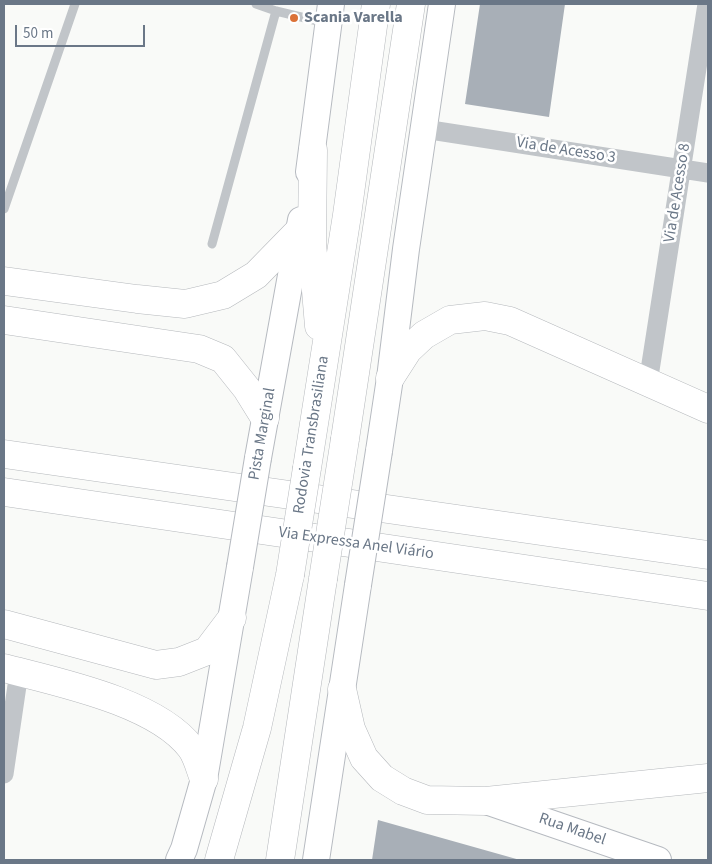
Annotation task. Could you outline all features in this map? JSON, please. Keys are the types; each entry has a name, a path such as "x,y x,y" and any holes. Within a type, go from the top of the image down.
{"highway":[{"name":"Rodovia Transbrasiliana","path":"219,860 257,728 290,575 347,215 376,4"},
{"name":"Rodovia Transbrasiliana","path":"280,860 411,4"},
{"path":"313,150 312,243 322,369"},
{"path":"4,280 185,304 223,295 256,275 299,231"},
{"path":"390,378 408,350 424,335 450,320 485,316 510,321 708,409"},
{"path":"4,320 199,349 223,359 247,389 265,418"},
{"path":"4,454 708,555"},
{"name":"Via Expressa Anel Viário","path":"4,492 708,596"},
{"path":"4,624 156,665 179,662 207,651 232,618"},
{"path":"12,670 116,699 144,712 173,730 191,748 204,779"},
{"path":"342,689 350,728 364,758 382,778 403,791 427,800 486,801 708,778"}],"main road":[{"path":"316,860 390,378 406,249 442,4"},
{"name":"Pista Marginal","path":"178,860 184,849 204,779 258,458 313,150 330,14"},
{"name":"Rua Mabel","path":"486,801 658,860"}],"street":[{"name":"Via de Acesso 8","path":"648,383 707,4"},
{"name":"Via de Acesso 3","path":"424,129 708,173"},
{"path":"4,774 12,670"}],"lane":[{"path":"4,209 75,4"},
{"path":"256,4 276,11 330,14"},
{"path":"212,244 276,11"}],"building":[{"path":"480,4 565,4 549,117 465,104"},
{"path":"378,820 520,860 372,860"}],"place":[{"name":"Scania Varella","path":"294,18"}]}
